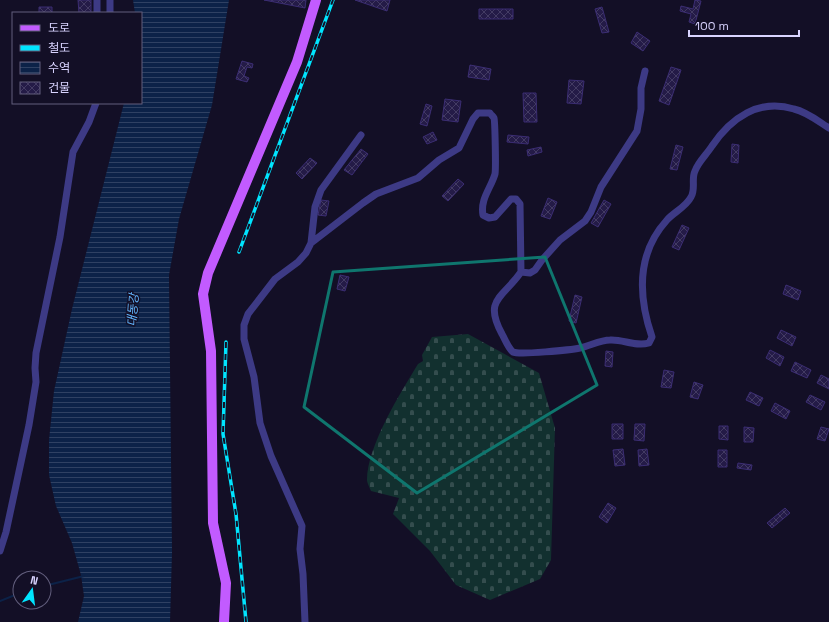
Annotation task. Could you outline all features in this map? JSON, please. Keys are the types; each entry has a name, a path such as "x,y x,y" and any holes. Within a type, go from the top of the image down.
{"main road":[{"path":"224,622 226,583 212,523 211,351 203,294 208,273 297,62 316,0"}],"street":[{"path":"97,0 97,12"},
{"path":"110,0 110,12"},
{"path":"521,272 530,273 535,270 560,240 585,221 591,212 601,187 636,131 641,109 641,88 645,71"},
{"path":"0,551 6,532 29,425 36,382 36,353 60,237 74,152 89,122 96,104"},
{"path":"311,243 376,194 418,178 439,160 459,148 473,119 478,113 490,113 494,118 494,146 496,164 494,175 484,198 482,207 484,215 489,218 495,217 511,199 516,199 520,204 521,272 497,298 493,309 496,323 510,348 514,352 526,354 579,348 609,340 640,345 649,343 652,337 641,288 644,258 650,244 665,221 687,204 692,197 695,171 718,136 735,120 756,108 767,106 794,108 829,128"},
{"path":"305,622 303,574 300,550 302,526 271,456 260,423 254,377 244,339 244,326 248,314 275,279 298,262 306,253 311,243 315,208 321,190 361,135"}],"highlighted area":[{"path":"545,257 597,385 417,493 304,407 333,272"}],"green space":[{"path":"468,334 539,373 555,428 551,560 540,579 490,600 456,585 430,551 393,514 399,498 371,491 367,480 368,466 386,420 418,364 423,361 422,355 432,337"}],"water":[{"name":"대동강","path":"133,0 229,0 212,105 179,219 169,275 172,552 170,622 78,622 84,596 81,575 72,543 56,506 49,475 49,440 54,391 72,309 124,104 142,104 142,12 135,12"}],"building":[{"path":"78,0 91,0 91,12 79,12"},
{"path":"264,0 306,0 305,8"},
{"path":"355,0 390,0 387,11"},
{"path":"695,0 701,1 695,24 689,22 691,14 680,11 681,6 693,9"},
{"path":"39,7 52,7 52,12 39,12"},
{"path":"602,7 609,32 602,33 595,9"},
{"path":"479,9 513,9 513,19 479,19"},
{"path":"637,32 650,41 643,51 631,43"},
{"path":"242,61 253,64 252,68 247,67 244,76 249,78 247,82 236,79"},
{"path":"470,65 491,69 489,80 468,77"},
{"path":"671,67 681,70 669,105 659,101"},
{"path":"569,80 584,81 581,104 567,103"},
{"path":"523,93 536,93 537,122 524,122"},
{"path":"445,99 461,101 458,122 442,120"},
{"path":"426,104 432,106 427,126 420,124"},
{"path":"433,132 437,140 427,144 423,137"},
{"path":"508,135 529,137 528,144 507,142"},
{"path":"732,144 739,145 738,163 731,162"},
{"path":"676,145 683,147 677,170 670,169"},
{"path":"541,147 542,152 528,156 527,150"},
{"path":"361,149 368,154 352,175 344,170"},
{"path":"310,158 317,163 302,179 296,173"},
{"path":"458,179 464,184 448,201 442,196"},
{"path":"548,198 557,202 550,219 541,216"},
{"path":"321,200 329,201 326,216 318,215"},
{"path":"604,200 611,204 598,227 591,223"},
{"path":"682,225 689,228 679,250 672,247"},
{"path":"340,275 349,277 345,291 337,289"},
{"path":"786,285 801,291 798,300 783,294"},
{"path":"575,295 582,297 576,323 569,321"},
{"path":"781,330 796,337 792,346 777,338"},
{"path":"770,350 784,357 780,366 766,358"},
{"path":"606,351 613,352 612,367 605,366"},
{"path":"795,362 811,370 807,378 791,371"},
{"path":"664,370 674,372 671,388 661,387"},
{"path":"821,375 829,379 829,389 817,383"},
{"path":"694,382 703,385 698,399 690,397"},
{"path":"750,392 763,398 759,406 746,400"},
{"path":"810,395 825,402 821,410 806,402"},
{"path":"775,403 790,411 786,419 771,411"},
{"path":"612,424 623,424 623,439 612,439"},
{"path":"635,424 645,424 644,441 634,440"},
{"path":"719,426 728,426 728,440 719,439"},
{"path":"744,427 754,428 753,442 744,442"},
{"path":"821,427 829,429 825,441 817,439"},
{"path":"623,449 625,465 615,466 613,450"},
{"path":"647,449 649,465 639,466 638,450"},
{"path":"718,450 727,450 727,467 718,467"},
{"path":"738,463 752,465 751,470 737,468"},
{"path":"608,503 616,508 607,523 599,517"},
{"path":"785,508 790,513 772,528 767,523"}],"waterway":[{"path":"52,584 84,576"},
{"path":"0,601 12,596"}],"railway":[{"path":"239,252 333,0"},
{"path":"226,342 223,434 236,514 246,622"}]}
